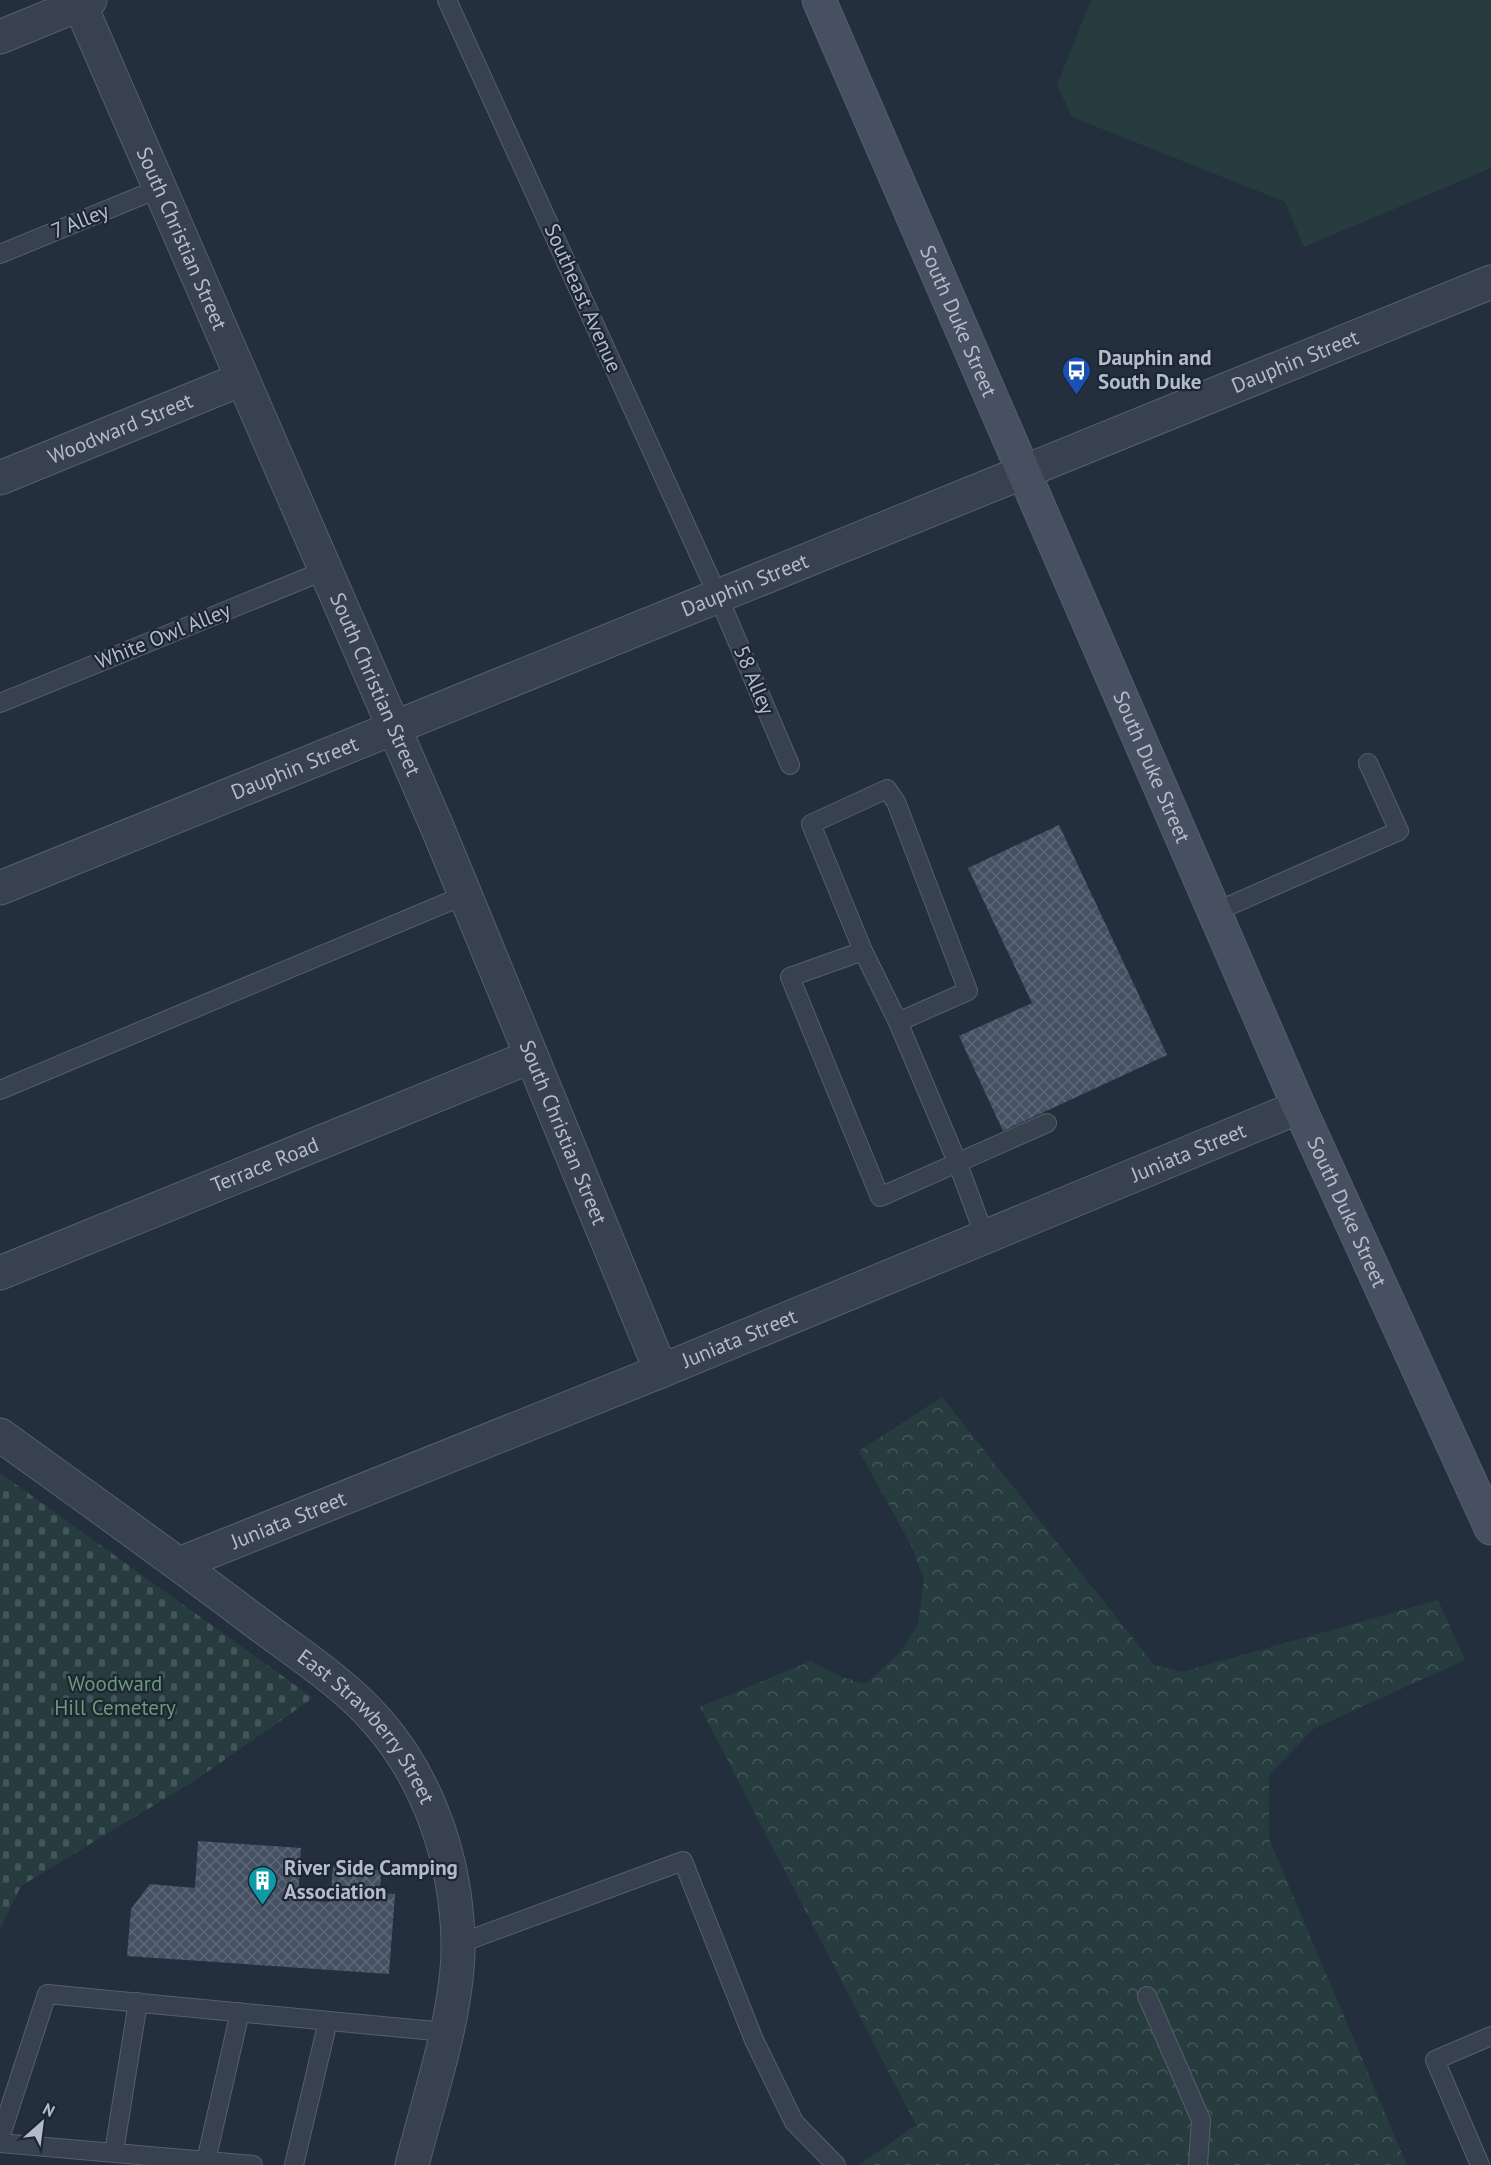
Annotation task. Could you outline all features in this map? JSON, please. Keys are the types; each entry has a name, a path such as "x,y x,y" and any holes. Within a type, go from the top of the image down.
{"main road":[{"name":"South Duke Street","path":"819,0 1299,1107 1491,1528"}],"street":[{"path":"0,37 82,1"},
{"name":"South Christian Street","path":"82,1 160,188 465,895 661,1371"},
{"name":"Dauphin Street","path":"0,888 1491,282"},
{"name":"Woodward Street","path":"0,478 242,379"},
{"name":"Terrace Road","path":"0,1273 530,1057"},
{"name":"Juniata Street","path":"179,1564 661,1371 1299,1107"},
{"name":"East Strawberry Street","path":"0,1435 179,1564 346,1690 378,1721 405,1760 435,1817 454,1894 458,1944 451,2007 412,2165"}],"lane":[{"name":"Southeast Avenue","path":"447,0 718,596"},
{"name":"7 Alley","path":"0,254 160,188"},
{"name":"White Owl Alley","path":"0,703 326,570"},
{"name":"58 Alley","path":"718,596 790,765"},
{"path":"1215,912 1399,831 1368,763"},
{"path":"898,1022 968,991 896,802 887,789 811,824 863,951 898,1022 958,1164 985,1237"},
{"path":"0,1090 465,895"},
{"path":"863,951 790,977 880,1197 1047,1123"},
{"path":"458,1944 683,1861 754,2040 794,2122 836,2165"},
{"path":"253,2165 0,2140 46,1994 445,2032"},
{"path":"1147,1996 1201,2120 1198,2165"},
{"path":"114,2152 138,2002"},
{"path":"206,2161 240,2012"},
{"path":"294,2165 328,2021"},
{"path":"1480,2165 1435,2060 1491,2036"}],"green space":[{"path":"1091,0 1491,0 1491,168 1304,247 1285,202 1072,117 1057,85"},
{"path":"942,1397 1154,1665 1182,1672 1438,1600 1465,1660 1313,1729 1269,1775 1269,1839 1407,2165 859,2165 916,2125 700,1707 811,1661 841,1677 865,1684 900,1653 918,1625 924,1579 911,1545 859,1451"},
{"name":"Woodward Hill Cemetery","path":"0,1473 313,1698 194,1781 21,1886 0,1929"}],"building":[{"path":"1059,825 1167,1055 1003,1131 959,1036 1032,1003 968,868"},
{"name":"River Side Camping Association","path":"198,1841 301,1848 298,1900 330,1902 333,1866 381,1870 380,1893 395,1894 389,1974 127,1956 131,1909 150,1884 195,1888"}],"place":[{"name":"Dauphin and South Duke","path":"1077,396"},
{"name":"River Side Camping Association","path":"263,1906"}]}
